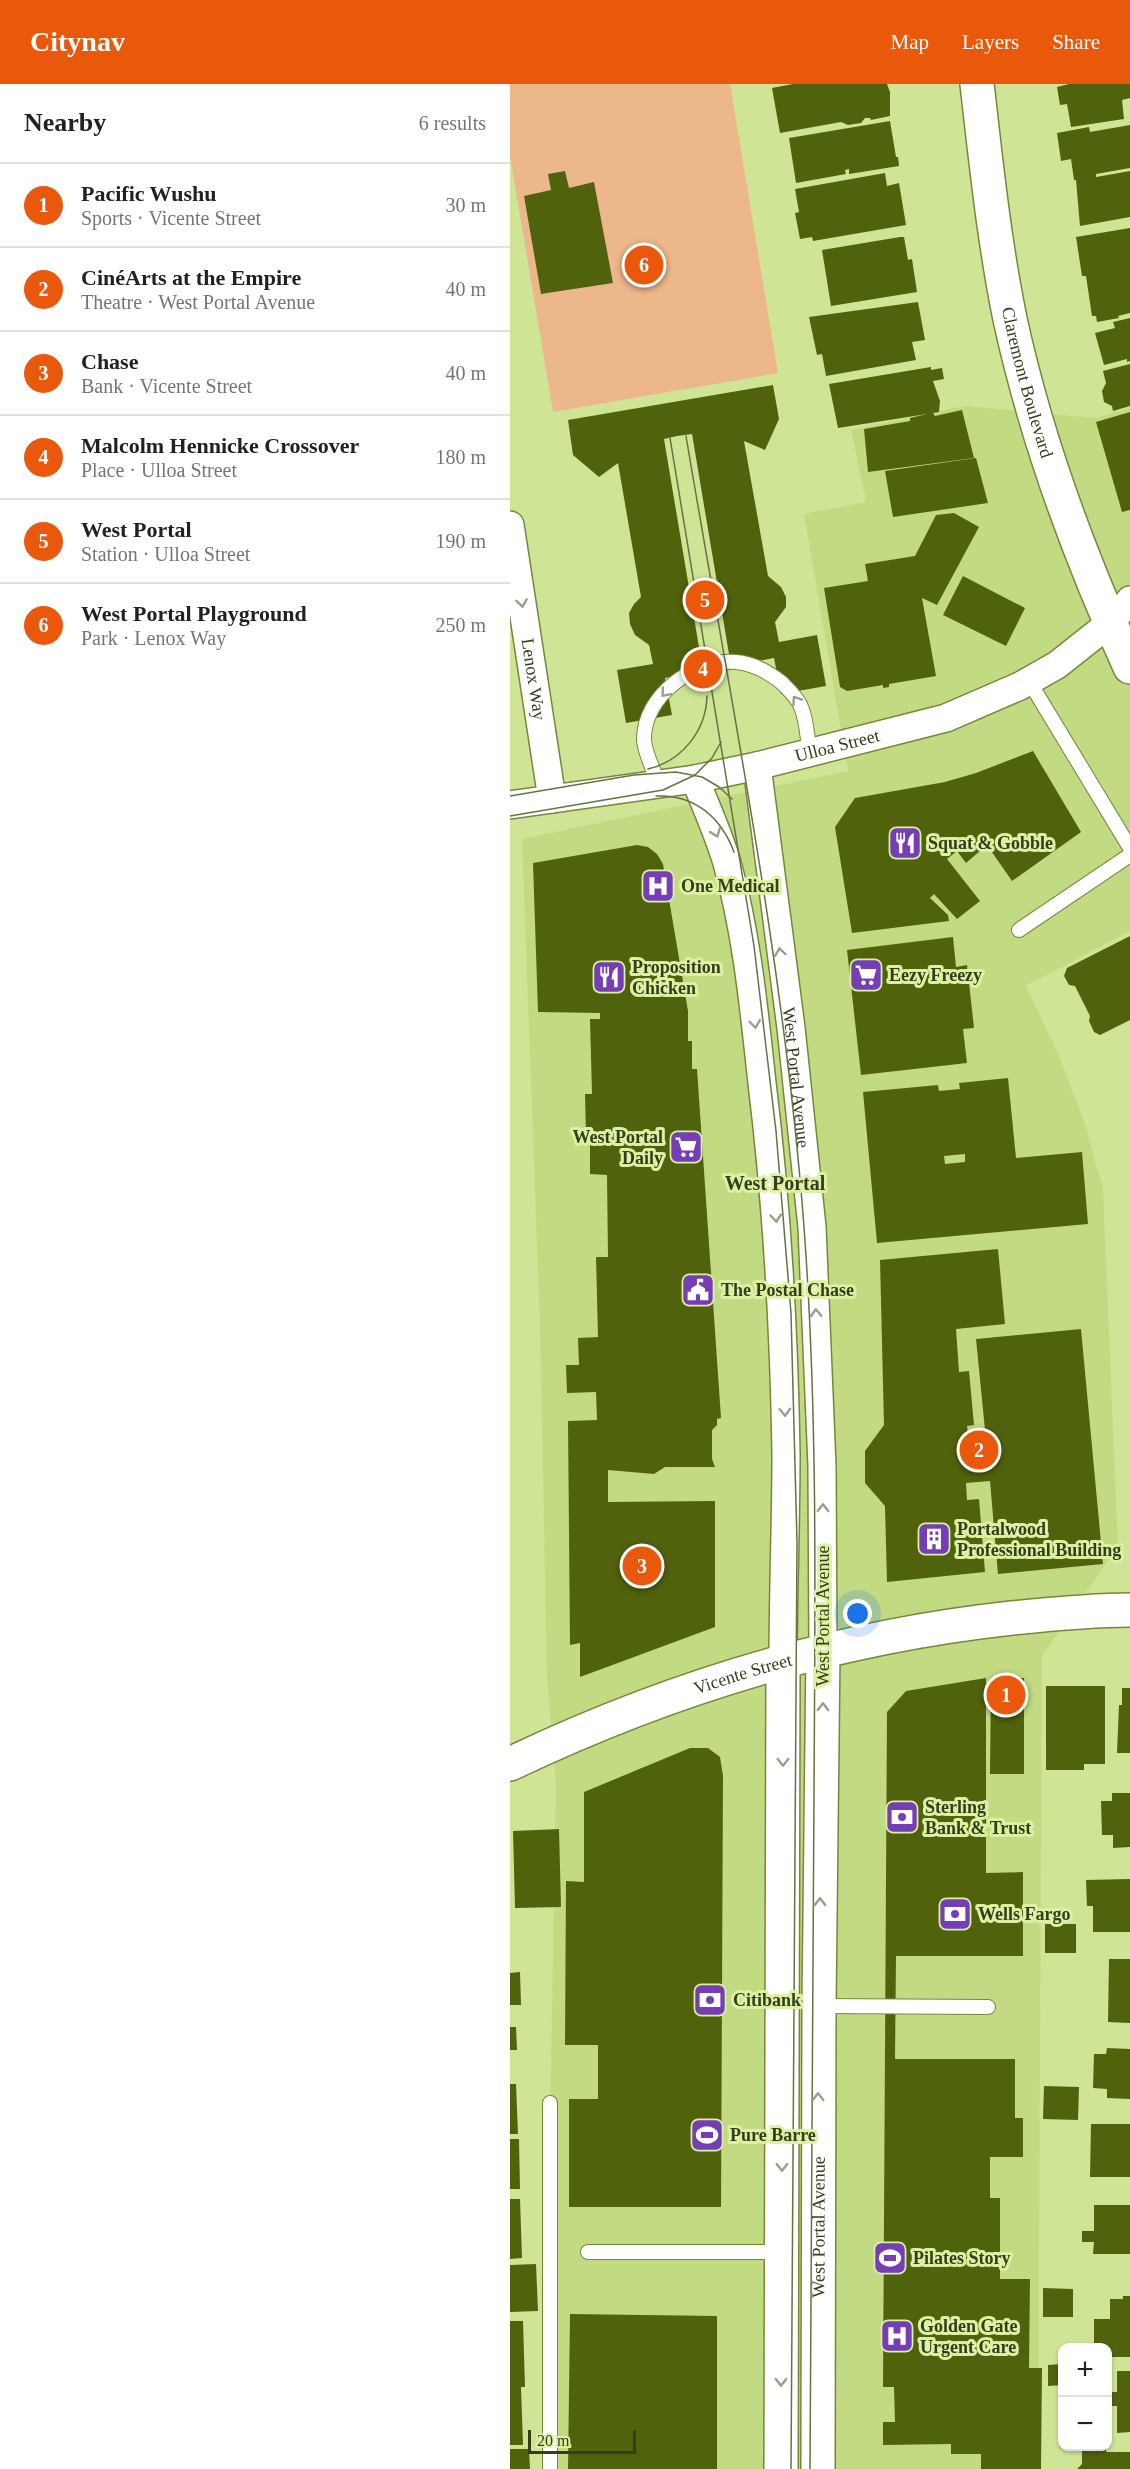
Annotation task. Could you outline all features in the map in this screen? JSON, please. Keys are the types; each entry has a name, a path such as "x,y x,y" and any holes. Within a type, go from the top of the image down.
{"street":[{"name":"Claremont Boulevard","path":"977,84 997,246 1010,319 1023,372 1046,455 1069,522 1120,612 1130,667"},
{"name":"Lenox Way","path":"510,525 552,799"},
{"name":"Ulloa Street","path":"510,806 695,779 757,766 946,718 980,705 1057,665 1120,612"},
{"name":"West Portal Avenue","path":"757,766 791,1028 812,1227 822,1466 818,2469"},
{"name":"West Portal Avenue","path":"695,779 733,885 756,1032 768,1131 780,1279 785,1421 781,2469"},
{"name":"Vicente Street","path":"510,1764 622,1715 702,1686 823,1650 974,1623 1053,1614 1130,1610"}],"lane":[{"path":"659,784 644,741 653,709 664,692 678,678 702,667 735,662 755,666 772,675 788,689 801,706 810,752"},
{"path":"1029,681 1130,848"},
{"path":"1019,930 1130,855"},
{"path":"819,2006 988,2007"},
{"path":"550,2103 550,2469"},
{"path":"588,2252 781,2252"}],"shaded area":[{"path":"510,84 730,84 778,373 553,412 510,156"},
{"path":"965,406 1096,418 1130,408 1130,931 1026,986 1059,1056 1085,1124 1103,1188 1118,1546 1042,1656 1038,2469 544,2469 556,1783 547,1678 540,1324 522,839 848,771 804,514 866,502 851,430"}],"building":[{"path":"793,84 887,84 890,92 890,116 871,120 865,118 861,123 848,125 841,122 780,133 772,88"},
{"path":"1069,84 1130,84 1130,98 1122,100 1124,119 1071,127 1067,104 1060,105 1057,87"},
{"path":"890,121 899,166 849,174 849,169 845,170 846,174 796,183 789,138"},
{"path":"1130,125 1130,168 1096,174 1096,177 1130,171 1130,217 1080,226 1076,180 1074,180 1071,159 1061,161 1057,133 1089,127 1090,132"},
{"path":"565,171 569,188 594,182 613,283 541,294 524,196 551,190 548,174"},
{"path":"885,173 887,186 899,183 906,225 813,241 812,237 800,239 795,213 799,212 795,189"},
{"path":"1130,228 1130,313 1118,316 1119,318 1097,322 1096,316 1092,316 1086,276 1082,276 1076,237"},
{"path":"904,237 908,260 912,259 917,292 831,306 822,250"},
{"path":"918,302 925,340 912,342 916,360 826,376 822,354 817,355 809,317"},
{"path":"1130,318 1130,361 1127,362 1127,359 1104,365 1095,333 1115,328 1113,322"},
{"path":"1130,364 1130,406 1113,411 1112,406 1104,402 1102,391 1106,383 1103,371"},
{"path":"931,367 931,370 942,368 944,379 933,381 940,401 939,412 933,413 935,416 962,410 974,458 868,472 864,429 910,421 910,418 927,414 838,428 829,384"},
{"path":"773,385 779,419 765,450 744,441 768,576 781,587 786,597 786,607 775,622 779,642 817,635 826,686 781,694 774,658 731,666 692,434 677,436 664,439 703,671 665,678 672,715 626,723 617,670 653,664 649,645 635,635 630,624 629,613 641,597 618,463 599,477 573,455 568,420"},
{"path":"1130,412 1130,510 1122,512 1096,422"},
{"path":"976,458 988,503 893,517 885,471"},
{"path":"954,513 979,527 937,605 922,598 936,676 889,684 889,687 883,688 883,685 847,691 840,687 824,588 868,581 865,564 915,556 936,515"},
{"path":"963,576 1025,608 1006,646 943,615"},
{"path":"1033,751 1081,832 1012,881 987,845 966,863 957,851 947,859 980,901 957,919 934,894 930,898 948,915 949,921 852,933 835,827 855,798 945,782 976,773"},
{"path":"637,845 648,847 657,854 663,864 688,1011 688,1041 692,1041 692,1069 697,1069 721,1418 717,1419 717,1425 712,1430 712,1459 715,1467 665,1467 654,1474 608,1470 608,1502 715,1501 715,1627 580,1677 580,1643 570,1645 568,1421 597,1420 596,1392 567,1393 566,1365 579,1365 578,1338 598,1337 596,1257 608,1257 607,1175 590,1174 590,1136 586,1137 585,1094 592,1094 590,1019 600,1019 600,1013 538,1012 533,863"},
{"path":"1130,936 1130,1020 1100,1035 1094,1032 1089,1021 1090,1016 1075,986 1069,985 1064,976 1067,968"},
{"path":"953,937 956,967 967,965 974,1028 963,1029 967,1063 861,1075 847,950"},
{"path":"1008,1078 1016,1158 1082,1152 1088,1224 877,1243 863,1092 938,1085 939,1091 960,1089 959,1083","holes":["965,1154 965,1162 945,1164 944,1156"]},
{"path":"998,1249 1005,1324 956,1329 959,1372 969,1371 974,1425 967,1426 969,1442 986,1440 976,1339 1081,1329 1103,1564 998,1574 990,1481 966,1483 967,1500 979,1499 985,1572 887,1582 885,1506 865,1483 865,1451 884,1425 880,1260"},
{"path":"986,1678 986,1873 1023,1872 1023,1956 896,1956 895,2059 1015,2059 1015,2118 1023,2118 1023,2157 990,2157 990,2198 1000,2198 1000,2279 1030,2279 1029,2368 1042,2368 1041,2469 981,2469 981,2454 951,2454 951,2444 883,2445 883,2422 895,2422 894,2387 883,2387 887,1712 906,1691"},
{"path":"991,1678 1024,1678 1024,1774 990,1774"},
{"path":"1046,1686 1105,1686 1105,1764 1084,1764 1084,1770 1046,1770"},
{"path":"1122,1688 1130,1688 1130,1753 1117,1753"},
{"path":"690,1748 708,1748 720,1757 723,1776 721,2207 569,2207 569,2099 598,2099 598,2045 565,2045 566,1881 584,1882 584,1792"},
{"path":"1112,1793 1130,1793 1130,1847 1113,1848 1113,1835 1102,1835 1101,1801 1112,1801"},
{"path":"559,1829 561,1907 515,1908 513,1831"},
{"path":"1130,1879 1130,1932 1093,1932 1093,1906 1087,1906 1086,1880"},
{"path":"1045,1924 1076,1924 1076,1953 1045,1953"},
{"path":"1109,1959 1130,1959 1130,2023 1108,2022"},
{"path":"520,1972 521,2005 510,2005 510,1973"},
{"path":"510,2027 516,2027 517,2050 510,2050"},
{"path":"1107,2048 1130,2049 1130,2099 1107,2098 1107,2089 1093,2088 1094,2054 1106,2054"},
{"path":"510,2084 516,2084 518,2134 510,2134"},
{"path":"1044,2086 1079,2087 1078,2120 1043,2119"},
{"path":"1091,2124 1130,2124 1130,2177 1090,2177"},
{"path":"510,2139 519,2139 520,2189 510,2189"},
{"path":"510,2199 520,2199 522,2258 510,2259"},
{"path":"1094,2205 1130,2205 1130,2254 1093,2254 1094,2242 1082,2242 1082,2231 1094,2231"},
{"path":"536,2264 538,2311 510,2312 510,2265"},
{"path":"1043,2288 1073,2289 1073,2317 1043,2317"},
{"path":"1123,2296 1130,2296 1130,2357 1112,2357 1112,2343 1094,2343 1094,2319 1110,2319 1110,2299 1123,2299"},
{"path":"570,2314 717,2316 717,2469 568,2469"},
{"path":"510,2321 523,2321 525,2387 521,2387 523,2445 510,2445"},
{"path":"1058,2364 1058,2385 1048,2386 1048,2365"},
{"path":"1117,2371 1130,2371 1130,2432 1117,2433 1117,2406 1112,2406 1112,2392 1117,2392"},
{"path":"510,2449 529,2449 530,2469 510,2469"},
{"path":"1082,2451 1130,2452 1130,2469 1077,2469 1082,2464"}],"tram line":[{"path":"686,436 769,929 795,1127 804,1227 812,1368 815,1580 810,2469"},
{"path":"670,438 754,946 776,1131 791,1313 797,1542 791,2469"},
{"path":"648,769 671,759 690,743 702,721 707,696"},
{"path":"510,816 663,790 695,775 712,758 721,742"},
{"path":"510,796 634,775 676,772 702,777 719,787 732,799"},
{"path":"656,796 682,799 704,810 722,828 734,852"}],"place":[{"name":"West Portal Playground","path":"644,265"},
{"name":"West Portal","path":"705,600"},
{"name":"Malcolm Hennicke Crossover","path":"703,669"},
{"name":"Squat & Gobble","path":"905,843"},
{"name":"One Medical","path":"658,886"},
{"name":"Eezy Freezy","path":"866,975"},
{"name":"Proposition Chicken","path":"609,977"},
{"name":"West Portal Daily","path":"686,1147"},
{"name":"The Postal Chase","path":"698,1290"},
{"name":"CinéArts at the Empire","path":"979,1450"},
{"name":"Portalwood Professional Building","path":"934,1539"},
{"name":"Chase","path":"642,1566"},
{"name":"Pacific Wushu","path":"1006,1695"},
{"name":"Sterling Bank & Trust","path":"902,1817"},
{"name":"Wells Fargo","path":"955,1914"},
{"name":"Citibank","path":"710,2000"},
{"name":"Pure Barre","path":"707,2135"},
{"name":"Pilates Story","path":"890,2258"},
{"name":"Golden Gate Urgent Care","path":"897,2336"}],"district":[{"name":"West Portal","path":"775,1183"}]}
